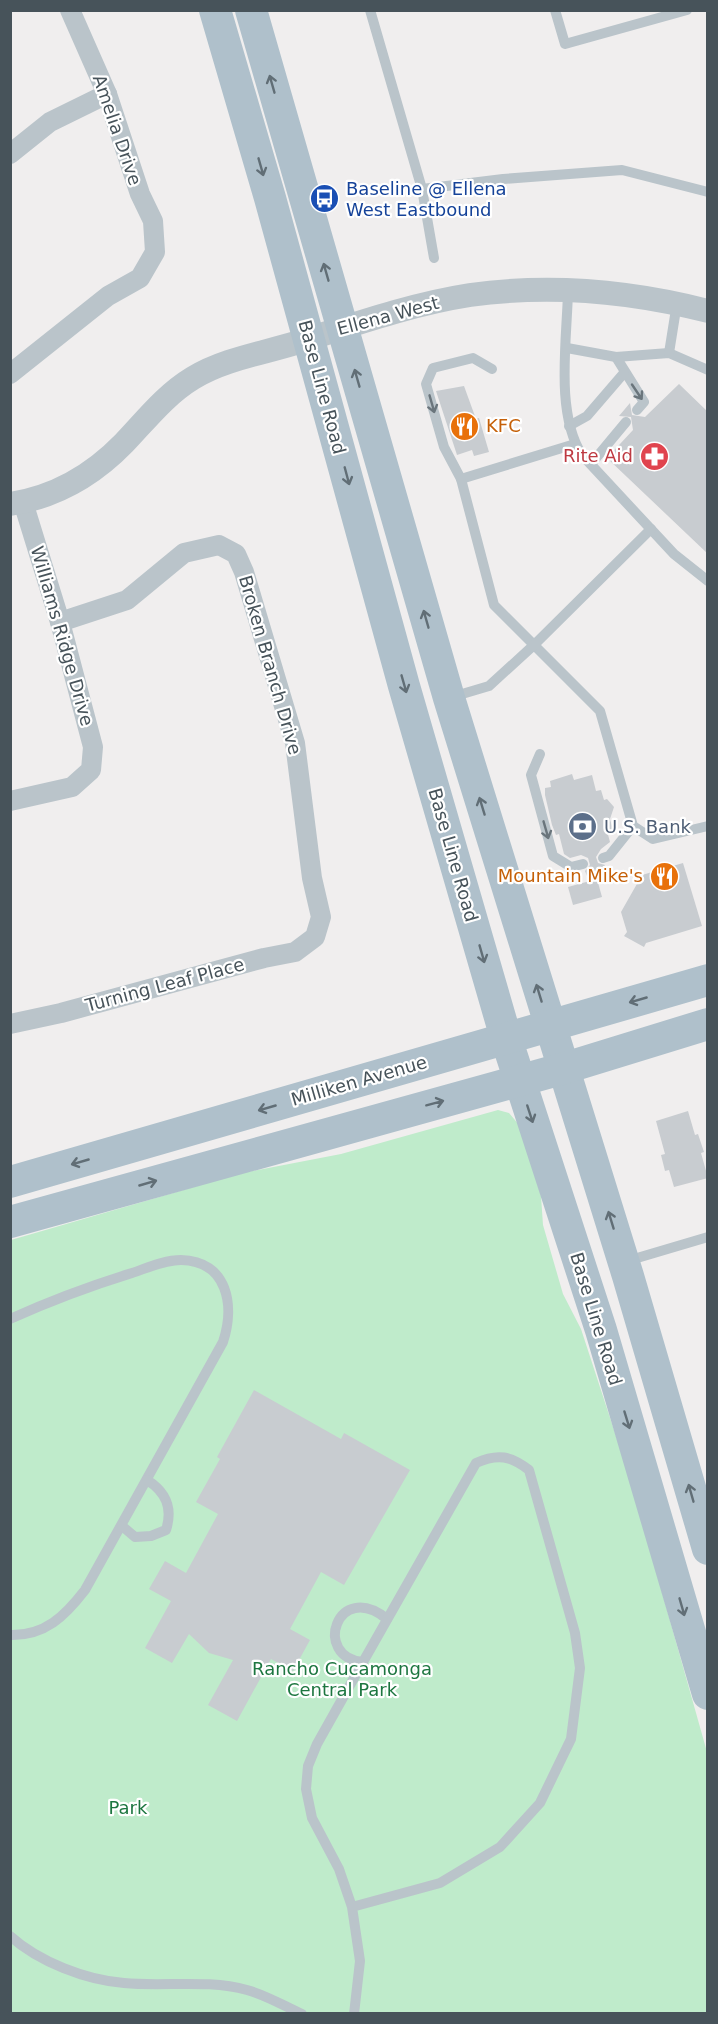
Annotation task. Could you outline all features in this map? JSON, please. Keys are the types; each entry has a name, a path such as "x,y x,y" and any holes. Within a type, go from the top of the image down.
{"main road":[{"name":"Base Line Road","path":"214,10 309,339 404,686 519,1080 601,1330 708,1694"},
{"name":"Base Line Road","path":"250,10 449,698 549,1025 565,1068 708,1549"},
{"name":"Milliken Avenue","path":"10,1182 708,980"},
{"path":"10,1222 565,1068 708,1024"}],"street":[{"name":"Amelia Drive","path":"10,374 108,296 140,278 155,252 153,221 140,194 107,94 69,10"},
{"path":"10,154 50,122 107,94"},
{"name":"Ellena West","path":"17,503 82,480 105,462 164,400 193,378 224,364 343,328 467,296 513,291 618,293 678,303 708,311"},
{"name":"Williams Ridge Drive","path":"10,801 72,787 91,770 93,747 60,622 17,503"},
{"name":"Broken Branch Drive","path":"60,622 127,600 184,553 219,545 236,554 244,572 295,743 312,878 321,917 315,937"},
{"name":"Turning Leaf Place","path":"10,1024 61,1013 264,958 295,952 315,937"}],"lane":[{"path":"370,10 422,189 434,258"},
{"path":"555,10 565,44 687,10"},
{"path":"422,189 503,179 622,170 708,192"},
{"path":"567,291 566,400 569,426 575,444 674,554 708,581"},
{"path":"669,353 678,303"},
{"path":"567,348 616,357 669,353 708,370"},
{"path":"616,357 644,402 637,410"},
{"path":"492,369 473,358 434,368 426,384 444,447 461,479 494,604 600,711 633,826 653,839 708,826"},
{"path":"569,426 587,416 624,373"},
{"path":"591,464 626,422"},
{"path":"461,479 575,444"},
{"path":"449,698 489,686 535,644 651,529"},
{"path":"540,754 531,775 553,856 571,867 583,864"},
{"path":"603,858 609,856 633,826"},
{"path":"624,1262 708,1237"},
{"path":"10,1319 41,1305 164,1262 196,1262 222,1282 229,1297 230,1313 223,1342 85,1590 70,1609 45,1629 10,1635"},
{"path":"352,1907 440,1883 500,1847 540,1803 571,1738 580,1668 575,1632 529,1470 513,1458 492,1455 476,1463 317,1744 308,1766 306,1789 312,1818 339,1869 352,1907 360,1961 354,2013"},
{"path":"122,1526 135,1537 151,1536 166,1530 170,1516 166,1499 160,1489 147,1480"},
{"path":"363,1662 352,1661 339,1649 334,1637 335,1624 344,1613 357,1607 372,1608 387,1619"},
{"path":"10,1936 21,1946 74,1972 124,1983 176,1983 247,1989 302,2013"}],"green space":[{"name":"Rancho Cucamonga Central Park","path":"498,1110 509,1113 520,1126 541,1196 543,1225 563,1294 581,1329 631,1482 707,1752 707,2013 11,2014 11,1240 242,1173 341,1154"}],"building":[{"path":"679,384 708,412 708,554 607,458 633,430 631,417 619,416 630,403 632,415 645,417"},
{"name":"KFC","path":"464,386 476,419 479,418 489,452 474,456 472,450 457,455 436,391"},
{"name":"U.S. Bank","path":"572,774 574,780 592,775 596,791 601,790 604,800 607,799 614,807 610,819 613,830 607,831 610,842 601,849 596,857 598,863 605,865 606,870 587,876 585,871 590,865 588,858 581,855 570,858 564,854 559,834 556,835 552,825 545,795 545,788 551,787 550,781"},
{"path":"683,863 702,926 646,943 644,947 624,936 627,932 621,912 642,875"},
{"path":"597,879 602,897 573,905 568,887"},
{"path":"688,1111 695,1135 698,1134 704,1152 701,1153 708,1178 674,1187 669,1170 665,1171 661,1155 665,1154 656,1121"},
{"path":"254,1390 341,1439 344,1433 410,1470 344,1585 321,1572 290,1629 310,1640 293,1671 271,1659 237,1721 208,1705 233,1660 209,1653 189,1634 172,1663 145,1648 171,1601 149,1589 165,1561 186,1573 218,1514 196,1502 220,1459 217,1457"}],"place":[{"name":"Baseline @ Ellena West Eastbound","path":"325,199"},
{"name":"KFC","path":"465,426"},
{"name":"Rite Aid","path":"654,456"},
{"name":"U.S. Bank","path":"583,827"},
{"name":"Mountain Mike's","path":"664,876"}],"park label":[{"name":"Park","path":"128,1808"}]}
